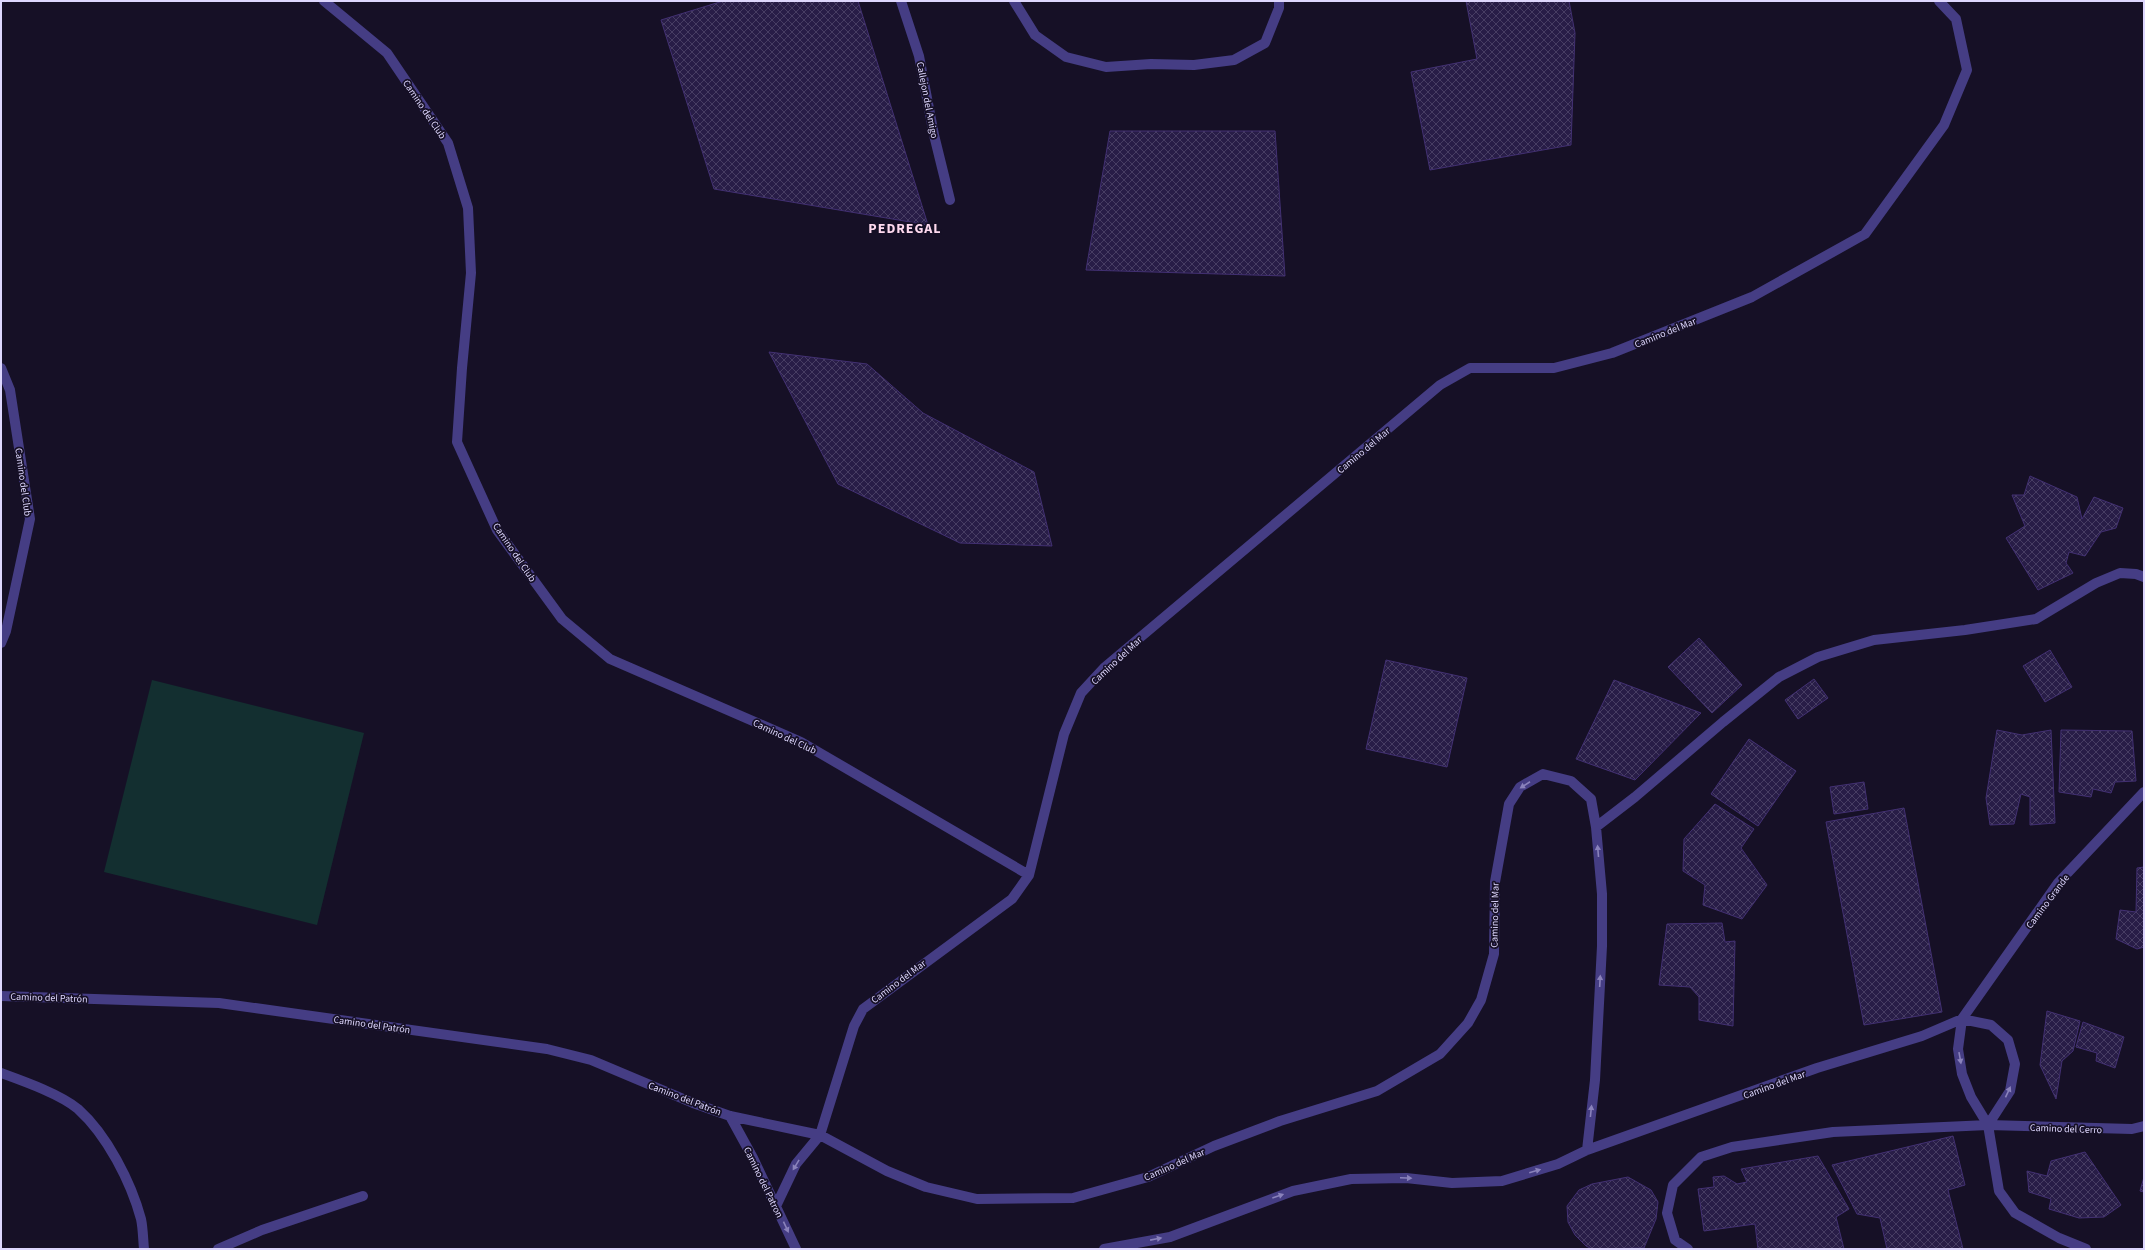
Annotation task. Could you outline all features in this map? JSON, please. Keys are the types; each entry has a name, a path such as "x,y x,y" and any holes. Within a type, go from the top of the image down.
{"street":[{"name":"Camino del Club","path":"324,1 387,53 448,143 468,208 471,273 457,442 498,530 562,620 610,660 801,742 1029,875"},
{"name":"Callejon del Amigo","path":"901,1 919,56 934,135 950,200"},
{"path":"1014,1 1035,35 1066,57 1106,67 1151,64 1194,65 1234,60 1265,43 1279,8 1279,1"},
{"name":"Camino del Mar","path":"1586,1150 1594,1080 1602,946 1602,894 1596,827 1591,799 1571,781 1543,774 1520,787 1508,804 1495,882 1494,954 1481,1000 1468,1023 1440,1054 1377,1091 1280,1121 1214,1146 1148,1177 1073,1198 977,1199 926,1187 887,1170 820,1135 854,1026 863,1009 911,971 1012,899 1029,875 1064,734 1081,694 1106,667 1440,385 1470,368 1554,368 1612,353 1752,297 1865,234 1944,126 1967,70 1956,19 1939,1"},
{"name":"Camino del Club","path":"1,368 10,390 30,519 6,631 1,643"},
{"path":"1596,827 1635,797 1723,722 1779,677 1818,657 1874,640 1965,630 2036,619 2096,583 2120,573 2136,574 2144,577"},
{"name":"Camino Grande","path":"1962,1019 2058,883 2144,792"},
{"name":"Camino del Patrón","path":"1,996 219,1003 547,1049 591,1060 693,1103 730,1116 820,1135"},
{"name":"Camino del Mar","path":"1104,1249 1170,1237 1293,1191 1351,1179 1406,1178 1452,1182 1502,1181 1558,1164 1586,1150 1817,1068 1922,1036 1962,1019"},
{"path":"1988,1125 2010,1091 2015,1064 2008,1040 1991,1025 1962,1019 1958,1049 1962,1074 1971,1097 1988,1125 1999,1192 2015,1213 2058,1238 2086,1249"},
{"path":"1,1073 47,1091 77,1109 107,1144 128,1184 141,1219 144,1249"},
{"name":"Camino del Patron","path":"730,1116 753,1158 796,1249"},
{"name":"Camino del Cerro","path":"1688,1249 1676,1240 1668,1213 1673,1185 1701,1157 1732,1147 1833,1132 1988,1125 2132,1130 2144,1126"},
{"path":"776,1206 796,1164 820,1135"},
{"path":"218,1249 262,1230 363,1196"}],"green space":[{"path":"152,680 364,733 317,925 104,872"}],"building":[{"path":"723,1 858,1 928,225 714,189 661,20"},
{"path":"1466,1 1569,1 1575,33 1571,145 1430,170 1411,72 1477,59"},
{"path":"1110,131 1275,131 1285,276 1086,270"},
{"path":"769,352 867,364 923,413 1034,472 1052,546 960,543 838,484"},
{"path":"2030,476 2077,497 2082,519 2094,497 2123,508 2116,528 2101,532 2085,556 2069,552 2066,563 2073,573 2038,590 2006,538 2025,526 2012,495 2024,495"},
{"path":"1699,638 1742,685 1712,713 1668,667"},
{"path":"2050,650 2072,687 2045,702 2023,666"},
{"path":"1386,660 1467,678 1447,767 1366,749"},
{"path":"1814,679 1828,698 1798,719 1785,700"},
{"path":"1614,680 1701,713 1635,780 1576,759"},
{"path":"1997,730 2022,735 2051,730 2055,823 2030,825 2030,797 2021,794 2014,824 1990,825 1986,798"},
{"path":"2061,730 2132,731 2136,781 2115,782 2111,793 2093,789 2091,797 2059,792"},
{"path":"1749,739 1796,771 1758,826 1711,794"},
{"path":"1864,782 1868,809 1834,814 1830,787"},
{"path":"1715,804 1754,829 1741,848 1767,885 1742,919 1703,905 1705,885 1683,871 1684,839"},
{"path":"1904,808 1942,1012 1864,1025 1826,822"},
{"path":"2144,867 2144,947 2137,949 2116,939 2120,910 2136,912 2137,868"},
{"path":"1722,923 1725,942 1735,941 1733,1026 1699,1020 1699,997 1690,987 1659,985 1667,924"},
{"path":"2047,1011 2080,1021 2073,1051 2062,1061 2056,1099 2040,1065"},
{"path":"2083,1022 2124,1037 2115,1068 2096,1061 2097,1053 2076,1047"},
{"path":"1953,1136 1965,1185 1948,1190 1963,1249 1887,1249 1880,1218 1857,1214 1832,1165"},
{"path":"2085,1152 2121,1205 2104,1217 2079,1218 2049,1209 2051,1199 2029,1192 2027,1171 2047,1176 2051,1161"},
{"path":"1818,1156 1849,1209 1836,1217 1844,1249 1758,1249 1755,1224 1704,1231 1698,1189 1714,1187 1713,1177 1724,1176 1737,1184 1747,1182 1741,1169"},
{"path":"1628,1177 1651,1190 1658,1202 1656,1219 1644,1248 1592,1249 1586,1246 1575,1235 1568,1222 1567,1206 1579,1190 1592,1184"},
{"path":"2144,1177 2144,1192 2140,1191"}],"district":[{"name":"PEDREGAL","path":"905,228"}]}
